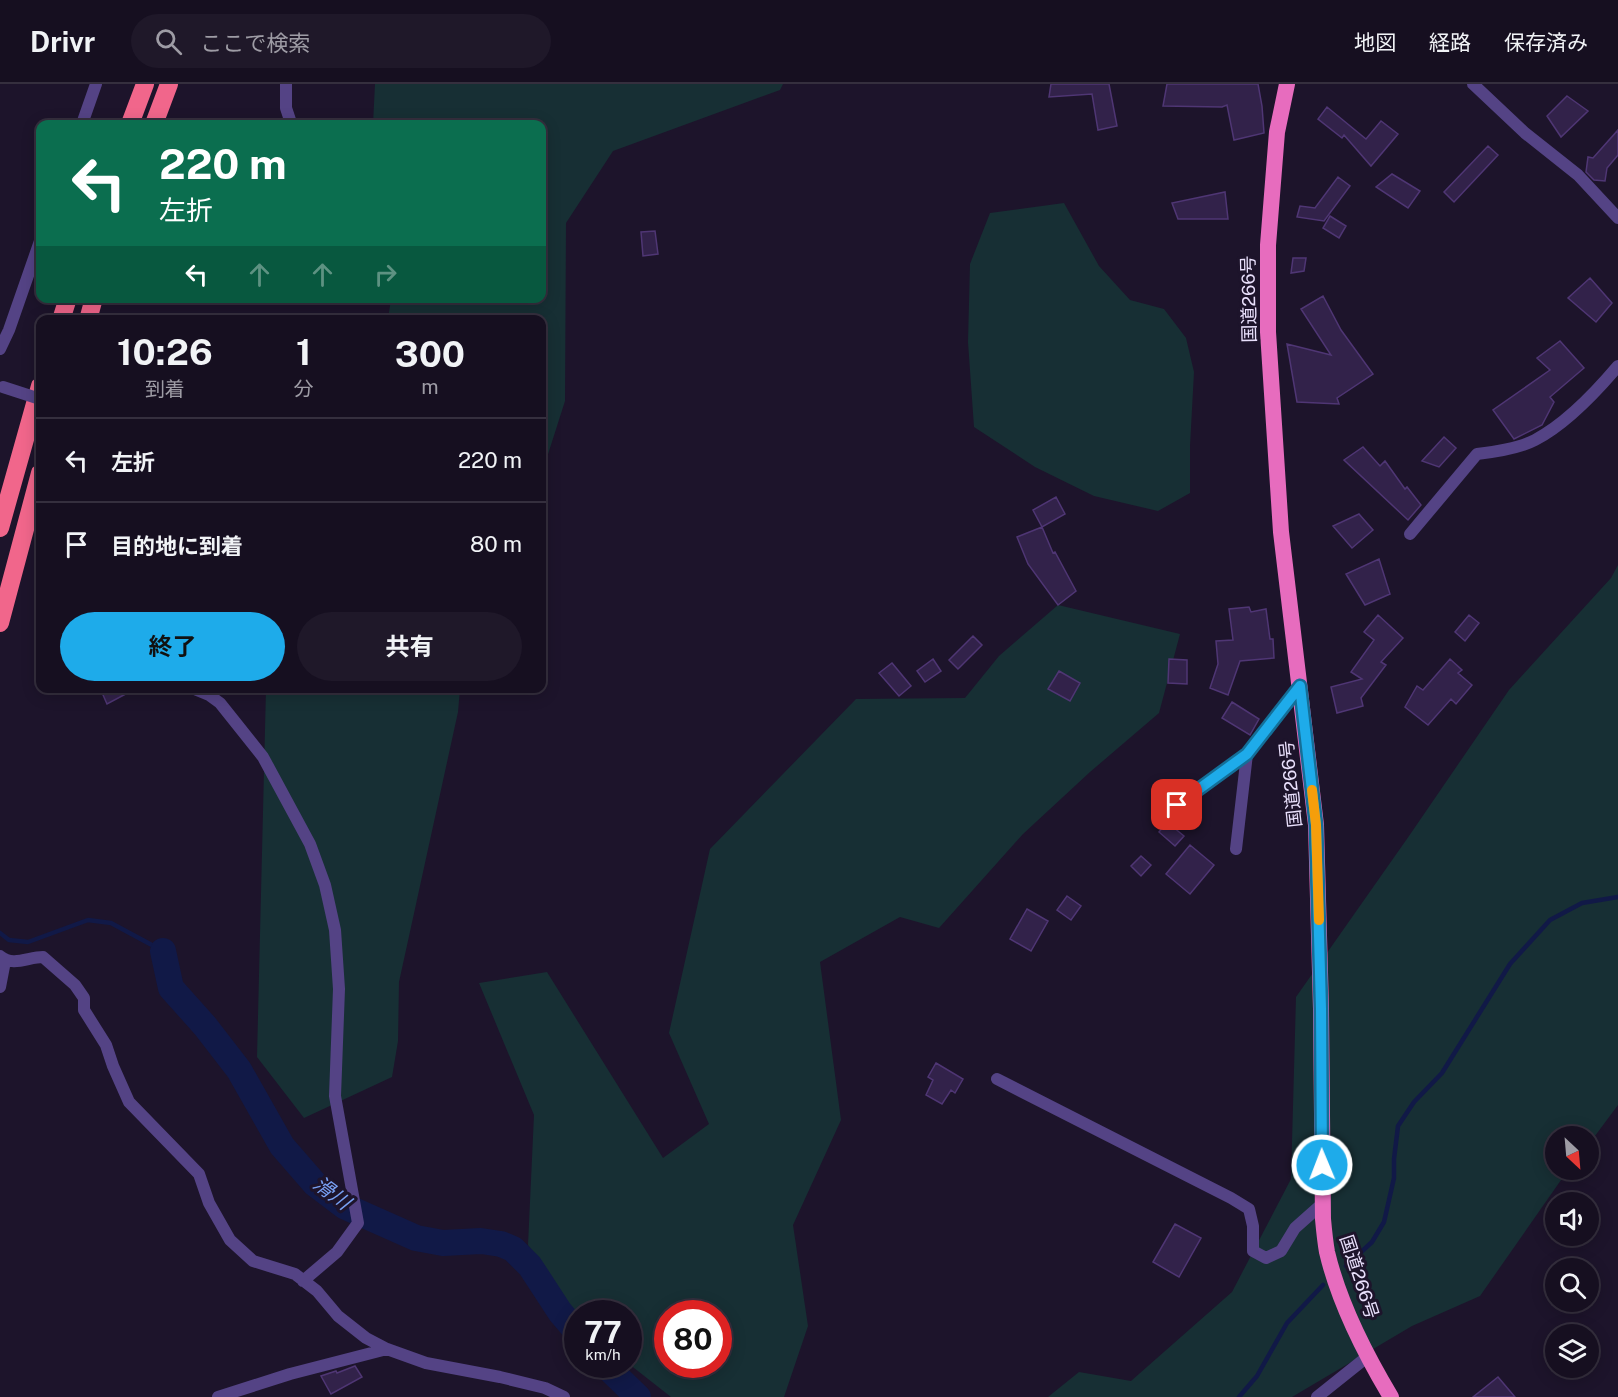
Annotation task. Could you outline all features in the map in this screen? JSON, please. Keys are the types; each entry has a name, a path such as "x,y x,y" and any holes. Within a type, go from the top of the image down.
{"highway":[{"path":"132,120 145,84"},
{"path":"156,120 169,84"},
{"name":"国道266号","path":"1287,84 1277,132 1268,245 1268,332 1281,532 1316,825 1321,1009 1322,1204 1327,1251 1339,1289 1367,1357 1391,1397"},
{"path":"0,528 36,400"},
{"path":"0,623 36,488"}],"street":[{"path":"83,120 96,84"},
{"path":"286,84 286,108 290,120"},
{"path":"1473,84 1525,133 1578,175 1618,218"},
{"path":"0,349 36,252"},
{"path":"1410,534 1477,454 1496,452 1534,440 1568,417 1602,386 1618,366"},
{"path":"2,387 36,398"},
{"path":"1161,816 1247,754 1300,686"},
{"path":"204,693 220,703 263,757 310,844 325,885 335,930 339,989 335,1096 358,1223 338,1252 303,1281"},
{"path":"1247,754 1242,805 1236,849 1240,813 1247,754"},
{"path":"0,987 2,958 17,962 43,957 75,985 84,998 84,1010 106,1045 129,1102 199,1174 209,1203 230,1240 253,1262 295,1274 317,1291 338,1316 366,1338 387,1349 426,1363 545,1388 564,1397"},
{"path":"997,1079 1249,1209 1253,1226 1253,1251 1266,1258 1281,1251 1295,1228 1322,1204"},
{"path":"218,1397 290,1374 387,1349"},
{"path":"1317,1397 1367,1357"}],"green space":[{"path":"375,84 783,84 780,90 613,151 566,223 565,401 546,460 546,315 389,315 390,303 546,303 546,120 373,120"},
{"path":"1064,203 1099,266 1130,300 1164,309 1186,338 1194,372 1190,493 1158,511 1094,496 1035,467 974,427 968,342 970,264 990,213"},
{"path":"1618,565 1618,1105 1599,1131 1599,1126 1545,1126 1545,1180 1561,1180 1553,1192 1545,1192 1545,1203 1480,1296 1412,1326 1292,1397 1048,1397 1079,1372 1131,1381 1232,1292 1291,1179 1296,997 1509,690 1611,578"},
{"path":"1058,605 1180,634 1159,713 1023,834 939,928 900,917 820,962 841,1120 793,1225 808,1326 784,1397 671,1397 642,1374 642,1300 566,1300 528,1245 534,1115 479,983 547,972 663,1158 709,1124 669,1033 710,849 856,699 965,698 999,656"},
{"path":"266,693 460,693 458,712 399,982 398,1041 392,1077 304,1118 257,1057"}],"building":[{"path":"1051,84 1109,84 1117,126 1098,130 1092,94 1049,97"},
{"path":"1167,84 1258,84 1264,133 1234,140 1227,105 1222,107 1163,106"},
{"path":"1567,96 1588,111 1561,137 1547,116"},
{"path":"1327,107 1366,139 1381,121 1398,134 1371,166 1344,135 1342,138 1318,119"},
{"path":"1618,130 1618,155 1607,168 1605,181 1594,180 1586,172 1588,157 1593,158"},
{"path":"1488,146 1498,155 1454,202 1444,192"},
{"path":"1392,174 1420,191 1408,208 1376,187"},
{"path":"1338,177 1350,186 1324,221 1297,217 1300,206 1315,208"},
{"path":"1225,192 1228,219 1178,219 1172,203"},
{"path":"1330,216 1346,226 1339,238 1323,228"},
{"path":"655,231 658,254 643,256 641,232"},
{"path":"1293,258 1306,258 1304,271 1291,273"},
{"path":"1590,278 1612,303 1596,322 1568,298"},
{"path":"1323,296 1341,330 1373,374 1337,398 1339,404 1297,402 1287,344 1331,355 1301,309"},
{"path":"1560,341 1584,368 1550,397 1554,402 1542,425 1514,439 1493,410 1550,370 1537,358"},
{"path":"1444,437 1456,448 1439,467 1422,461"},
{"path":"1363,447 1380,466 1385,461 1405,489 1407,487 1421,505 1408,520 1344,460"},
{"path":"1056,497 1065,514 1042,527 1033,510"},
{"path":"1359,514 1373,530 1352,548 1333,526"},
{"path":"1042,527 1053,553 1055,552 1076,591 1058,605 1028,564 1017,537"},
{"path":"1379,559 1390,594 1365,605 1346,574"},
{"path":"1249,607 1251,612 1266,609 1270,639 1273,639 1274,658 1240,661 1228,695 1210,688 1218,664 1216,641 1233,640 1229,609"},
{"path":"1378,615 1403,638 1381,662 1386,665 1361,698 1363,706 1337,713 1331,687 1362,679 1351,672 1374,640 1364,632"},
{"path":"1469,615 1479,623 1465,641 1455,632"},
{"path":"973,636 982,645 958,669 949,660"},
{"path":"933,659 941,671 925,682 917,671"},
{"path":"1169,659 1187,660 1187,684 1168,683"},
{"path":"1450,659 1462,670 1458,673 1472,685 1456,704 1451,699 1428,725 1405,707 1417,686 1423,690"},
{"path":"892,663 911,686 899,696 879,673"},
{"path":"1059,671 1080,683 1070,701 1048,689"},
{"path":"102,693 128,693 107,704"},
{"path":"1232,702 1259,719 1250,735 1222,718"},
{"path":"1167,822 1184,836 1175,846 1159,832"},
{"path":"1190,845 1214,865 1190,894 1166,874"},
{"path":"1141,856 1151,865 1141,876 1131,866"},
{"path":"1067,896 1081,906 1071,920 1057,910"},
{"path":"1027,909 1048,921 1031,951 1010,939"},
{"path":"936,1063 963,1079 955,1093 951,1090 942,1104 926,1095 933,1080 928,1077"},
{"path":"1175,1224 1201,1238 1179,1277 1153,1262"},
{"path":"355,1366 362,1377 331,1394 321,1376"},
{"path":"1498,1377 1515,1397 1473,1397"}],"waterway":[{"path":"1346,1266 1372,1242 1384,1222 1394,1178 1398,1126 1414,1102 1442,1073 1510,964 1550,920 1582,903 1618,897"},
{"path":"0,933 9,940 28,942 88,920 111,923 163,951"},
{"name":"滑川","path":"163,951 171,988 205,1026 239,1070 282,1146 315,1184 344,1206 416,1238 443,1243 481,1241 501,1244 513,1249 530,1266 564,1317"},
{"path":"1239,1397 1257,1376 1287,1323 1323,1285"},
{"name":"滑川","path":"618,1378 638,1397"},
{"name":"滑川","path":"624,1397 631,1393"}],"slow traffic":[{"path":"1312,790 1316,825 1319,920"}],"route":[{"path":"1177,805 1247,754 1300,686 1316,825 1322,1165"}]}
